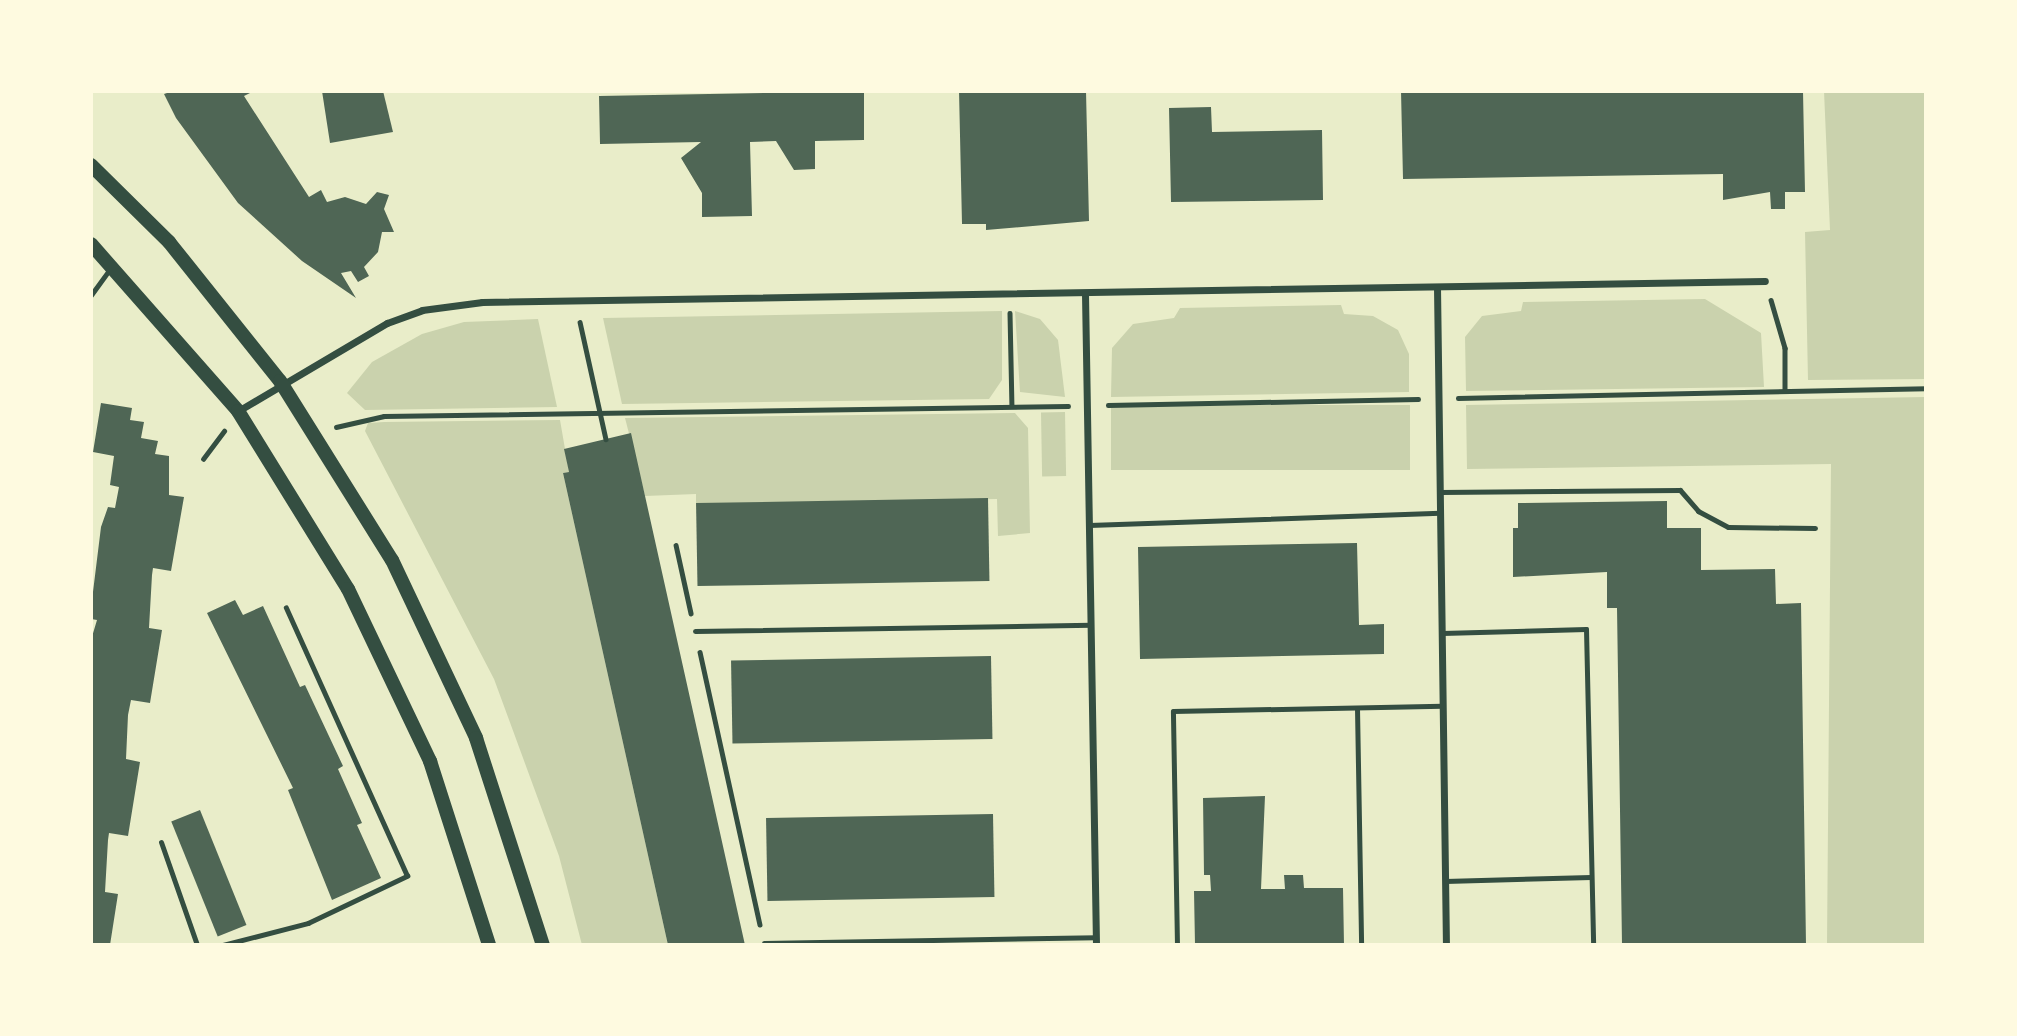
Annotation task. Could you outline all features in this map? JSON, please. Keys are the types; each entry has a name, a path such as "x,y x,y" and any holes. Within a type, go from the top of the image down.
{"main road":[{"path":"91,164 169,242 318,433 430,633 485,761 543,945"},
{"path":"91,244 113,265 238,411 386,662 430,761 489,945"}],"street":[{"path":"238,411 280,381 422,310 575,301 1765,281"},
{"path":"1437,287 1446,945"},
{"path":"1085,294 1096,941"}],"lane":[{"path":"91,295 113,265"},
{"path":"1440,492 1680,490 1698,511 1728,527 1815,528"},
{"path":"1089,525 1440,513"},
{"path":"695,631 1091,625"},
{"path":"1442,633 1586,629 1593,945"},
{"path":"1177,945 1173,711 1442,706"},
{"path":"1357,708 1361,945"},
{"path":"161,842 197,945"},
{"path":"1445,881 1591,877"},
{"path":"764,943 1096,941"}],"path":[{"path":"1765,281 1785,348 1785,391"},
{"path":"1009,295 1012,406"},
{"path":"575,301 606,439"},
{"path":"318,433 384,416 1087,406 1926,388"},
{"path":"676,545 764,943"},
{"path":"223,945 308,923 407,876 286,608"}],"green space":[{"path":"1824,91 1926,91 1926,379 1808,380 1805,232 1830,230"},
{"path":"1705,299 1761,333 1764,387 1466,391 1465,337 1482,316 1521,311 1523,302"},
{"path":"1341,305 1344,314 1373,316 1398,330 1409,354 1409,392 1111,397 1112,348 1133,324 1174,318 1180,308"},
{"path":"1002,311 1002,380 989,399 622,404 603,318"},
{"path":"1015,311 1040,319 1058,340 1065,397 1020,392"},
{"path":"538,319 557,407 365,410 347,393 372,362 422,334 464,322"},
{"path":"1926,397 1926,945 1827,945 1831,464 1467,469 1466,405"},
{"path":"1111,405 1410,405 1410,470 1111,470"},
{"path":"1041,412 1065,412 1066,476 1042,476"},
{"path":"1015,413 1028,428 1030,533 998,536 997,499 696,504 696,494 645,496 625,418"},
{"path":"560,420 569,472 563,473 668,945 582,945 559,856 494,679 365,431 368,423 384,422"}],"building":[{"path":"173,91 254,91 244,96 309,197 321,190 327,202 345,197 366,204 377,192 389,195 384,209 394,232 382,232 378,252 364,267 369,276 358,282 351,271 341,273 356,298 302,261 238,203 176,118 164,94"},
{"path":"322,91 383,91 393,132 330,143"},
{"path":"864,91 864,140 815,141 815,169 794,170 776,141 750,142 752,216 702,217 702,193 681,158 701,142 600,144 599,96"},
{"path":"959,91 1086,91 1089,221 986,230 986,224 962,224"},
{"path":"1401,91 1803,91 1805,192 1785,192 1785,209 1771,209 1770,192 1723,200 1723,174 1403,179"},
{"path":"1211,107 1212,132 1322,130 1323,200 1171,202 1169,108"},
{"path":"101,403 132,408 130,420 144,422 141,438 158,441 155,454 169,456 169,495 184,497 171,571 153,568 149,628 162,630 150,703 131,700 128,715 126,759 140,762 128,836 109,833 105,892 118,894 110,945 91,945 91,640 97,620 91,619 91,608 101,527 108,507 115,508 119,487 110,485 114,456 93,452"},
{"path":"631,433 745,945 668,945 563,473 569,472 564,449"},
{"path":"988,498 989,581 697,586 696,503"},
{"path":"1667,501 1667,528 1701,528 1701,570 1775,569 1776,604 1801,603 1806,945 1622,945 1617,608 1607,608 1607,572 1513,577 1513,528 1518,528 1518,503"},
{"path":"1357,543 1359,625 1384,624 1384,654 1140,659 1138,547"},
{"path":"235,600 243,615 263,606 300,687 305,685 343,766 338,769 362,823 357,825 381,878 332,900 288,790 293,788 207,613"},
{"path":"991,656 992,739 732,744 731,661"},
{"path":"1265,796 1261,889 1285,889 1284,875 1303,875 1304,888 1343,888 1344,945 1195,945 1194,891 1211,891 1210,875 1204,875 1203,798"},
{"path":"200,810 246,925 218,937 171,822"},
{"path":"993,814 994,897 767,901 766,818"}]}
